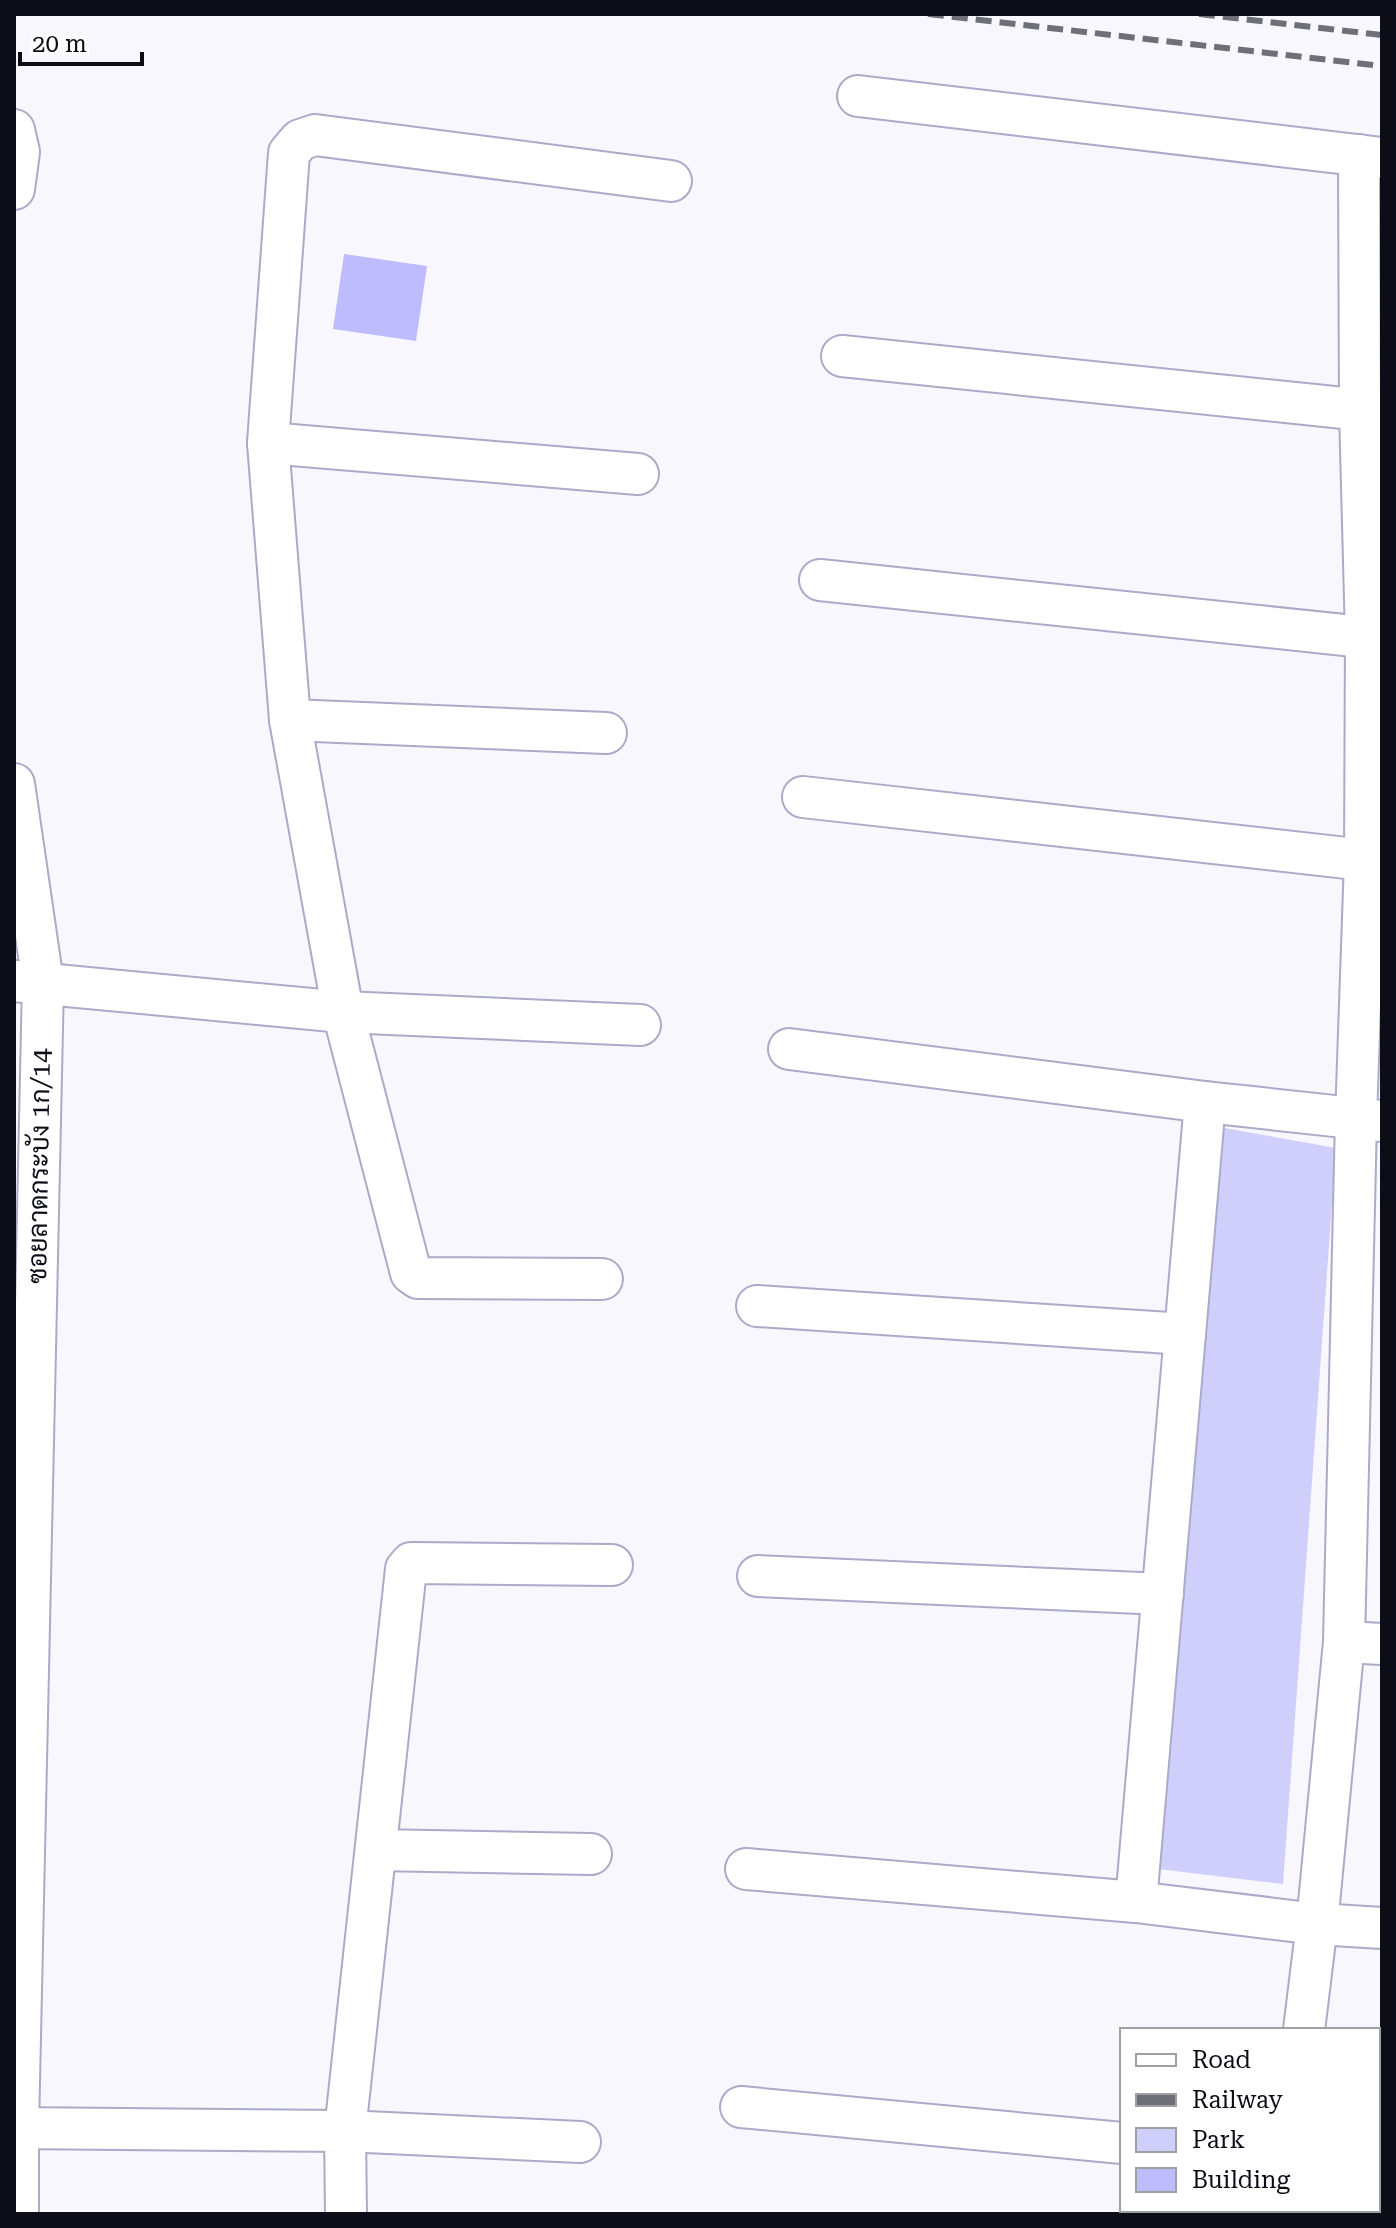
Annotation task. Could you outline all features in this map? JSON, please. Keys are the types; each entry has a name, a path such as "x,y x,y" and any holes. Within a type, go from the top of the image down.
{"street":[{"path":"858,96 1370,157 1373,861 1363,1643 1317,1924 1304,2028"},
{"path":"14,130 19,152 14,189"},
{"path":"602,1279 418,1278 411,1273 343,1012 290,720 268,443 289,153 300,140 315,135 671,181"},
{"path":"842,356 1371,411"},
{"path":"268,443 638,474"},
{"path":"820,580 1374,638"},
{"path":"290,720 606,733"},
{"name":"ซอยลาดกระบัง 1ก/14","path":"14,784 29,982 16,2128 18,2214"},
{"path":"803,797 1373,861"},
{"path":"29,982 343,1012 640,1025"},
{"path":"789,1049 1369,1120"},
{"path":"1136,1902 1205,1102"},
{"path":"757,1306 1185,1334"},
{"path":"346,2214 345,2131 404,1578 408,1565 612,1565"},
{"path":"758,1576 1163,1594"},
{"path":"377,1850 591,1854"},
{"path":"746,1869 1136,1902 1317,1924 1382,1928"},
{"path":"741,2107 1120,2143"},
{"path":"16,2128 345,2131 580,2142"}],"green space":[{"path":"1219,1127 1336,1148 1283,1884 1158,1869"}],"building":[{"path":"344,254 427,266 416,341 333,329"}],"railway":[{"path":"928,14 1382,66"},
{"path":"1199,14 1382,35"}]}
